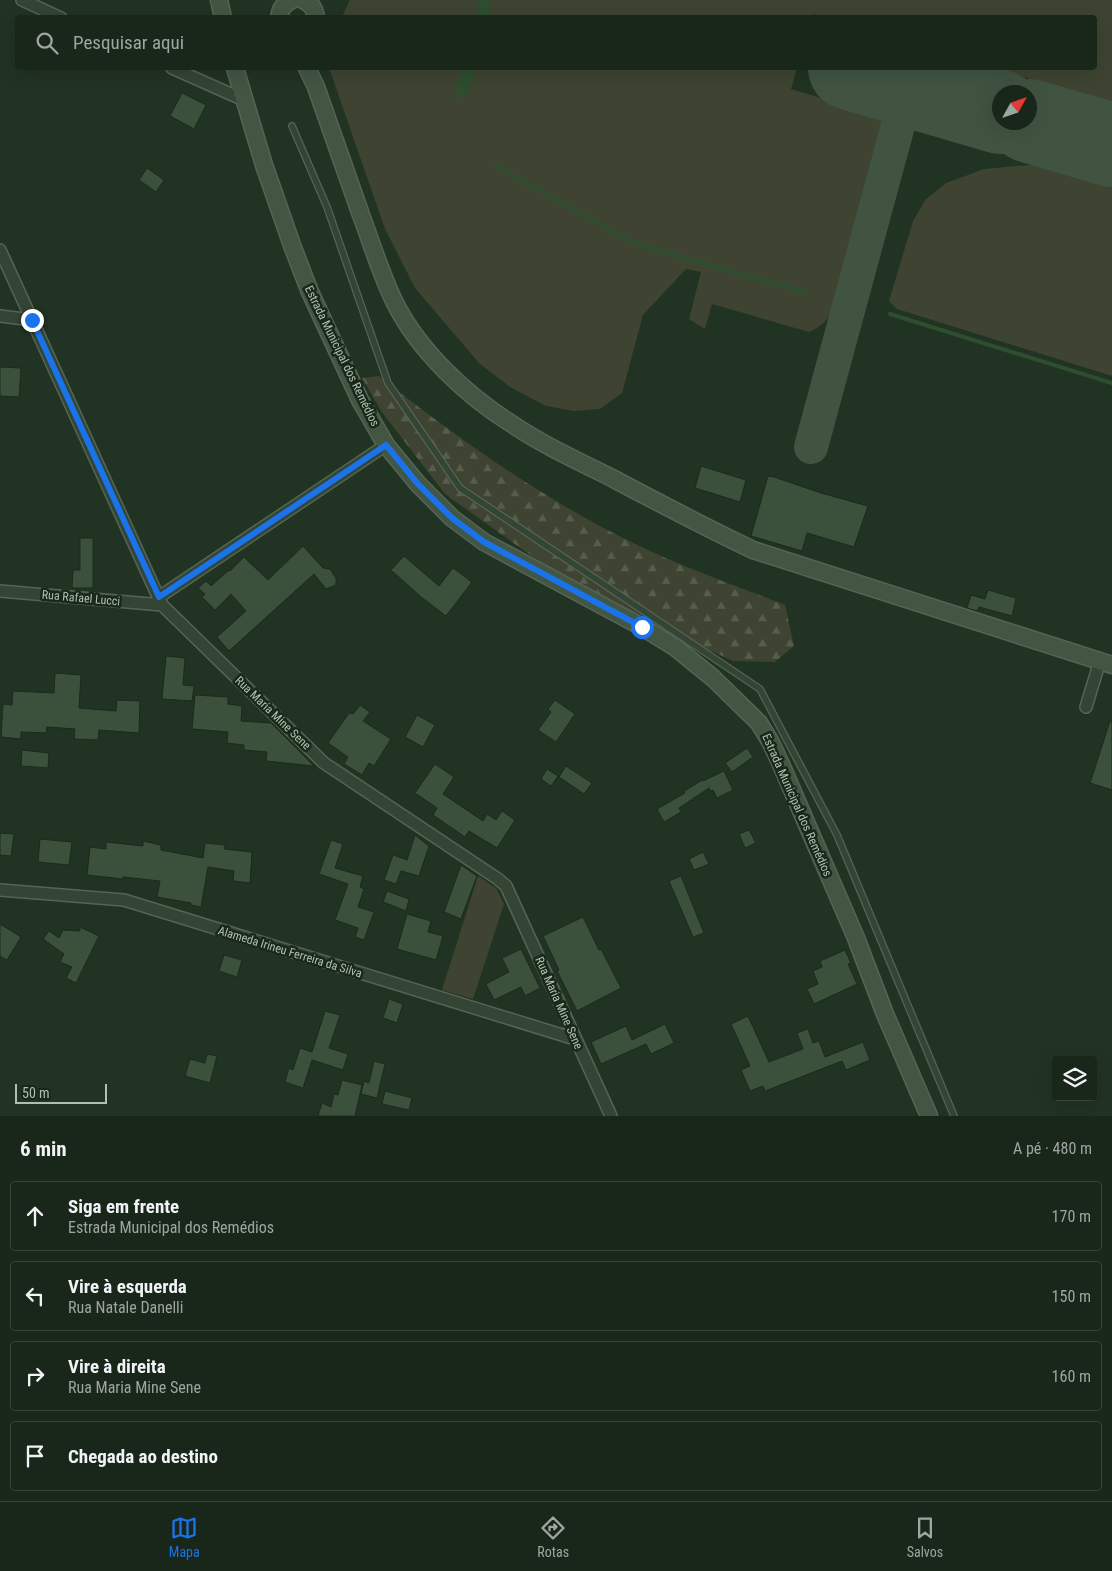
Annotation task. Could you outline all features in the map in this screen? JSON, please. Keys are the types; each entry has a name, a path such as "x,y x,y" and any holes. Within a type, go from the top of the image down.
{"main road":[{"path":"219,0 222,15"},
{"path":"278,11 292,0"},
{"name":"Estrada Municipal dos Remédios","path":"236,70 292,248 310,292 360,400 386,445 418,484 452,518 484,542 642,627 676,648 719,684 759,723 780,762 856,938 885,1014 929,1116"},
{"path":"308,70 316,87 382,274 396,304 415,334 436,360 460,385 492,410 547,444 753,550 1106,663"},
{"path":"312,70 316,87"}],"street":[{"path":"22,0 54,15"},
{"path":"176,70 244,100"},
{"name":"Rua Maria Mine Sene","path":"0,250 161,601 324,763 506,886 610,1116"},
{"path":"0,316 32,320"},
{"path":"161,601 386,445"},
{"name":"Rua Rafael Lucci","path":"0,591 161,601"},
{"path":"1086,707 1106,663"},
{"name":"Alameda Irineu Ferreira da Silva","path":"0,890 124,900 575,1039"}],"lane":[{"path":"292,126 327,207 388,383 460,488 760,689 837,835 954,1116"}],"green space":[{"path":"350,0 1112,0 1112,103 999,70 1097,70 1097,15 343,15"},
{"path":"330,70 796,70 791,89 887,118 833,309 823,323 809,332 712,304 705,329 689,319 701,272 686,269 643,315 622,393 600,409 574,411 546,406 510,387 479,363 415,288 385,229"},
{"path":"1041,164 1112,185 1112,376 897,309 889,301 913,221 926,199 946,183 984,169"},
{"path":"379,376 439,422 502,466 599,526 670,560 785,605 794,646 775,662 733,661 658,626 547,567 445,494 381,411 362,378"},
{"path":"478,876 496,888 504,904 473,999 442,990"}],"building":[{"path":"182,93 206,105 194,129 170,116"},
{"path":"147,168 164,180 156,192 139,180"},
{"path":"0,367 21,368 19,397 0,396"},
{"path":"701,466 746,480 740,502 695,488"},
{"path":"768,476 868,506 854,547 807,533 802,551 751,536"},
{"path":"80,538 93,538 93,588 72,588 73,570 80,570"},
{"path":"303,546 323,568 330,569 336,578 336,585 326,589 314,574 229,651 217,637 246,611 231,594 215,610 202,597 205,594 198,588 206,581 211,586 244,557 268,580"},
{"path":"404,556 439,586 453,568 472,582 446,616 391,570"},
{"path":"988,590 1016,598 1012,616 979,607 977,611 967,608 971,595 985,599"},
{"path":"166,656 185,658 183,685 194,686 192,701 162,699"},
{"path":"55,673 81,675 79,708 116,711 117,700 140,701 139,733 99,730 98,740 74,739 75,729 47,727 46,733 21,732 21,739 1,737 3,704 12,705 13,691 54,693"},
{"path":"195,695 228,697 228,704 242,706 241,721 271,723 314,766 266,761 267,752 244,750 244,745 227,743 228,732 192,729"},
{"path":"555,700 575,714 556,742 538,730 551,712 548,709"},
{"path":"360,705 370,712 363,721 391,739 374,766 369,763 362,775 344,764 348,757 328,743 349,713 353,714"},
{"path":"417,715 435,725 423,747 405,737"},
{"path":"1110,721 1112,722 1112,790 1090,783"},
{"path":"747,748 753,757 732,772 725,763"},
{"path":"22,750 49,753 48,768 21,766"},
{"path":"435,764 454,777 443,794 483,821 487,814 496,820 502,811 515,820 497,848 469,831 465,837 433,815 437,808 415,793"},
{"path":"566,766 592,783 584,794 559,777"},
{"path":"547,769 558,776 551,786 541,779"},
{"path":"724,771 733,790 717,798 713,790 710,791 709,788 679,808 681,812 664,822 657,809 685,793 683,792 702,780"},
{"path":"749,830 756,843 745,848 739,834"},
{"path":"0,833 14,834 11,856 0,855"},
{"path":"415,835 429,846 419,876 401,871 396,884 384,880 393,855 407,860"},
{"path":"40,839 72,842 69,865 38,862"},
{"path":"331,840 343,844 335,868 363,876 360,887 364,889 358,907 374,912 364,940 355,937 358,928 335,920 348,884 319,874"},
{"path":"143,841 161,845 161,850 203,858 205,843 225,845 224,849 252,852 250,883 233,881 234,871 208,867 201,907 191,905 191,903 157,897 160,881 87,875 90,847 106,849 106,842 143,846"},
{"path":"703,852 709,864 694,870 689,859"},
{"path":"461,865 477,876 461,919 444,912"},
{"path":"681,876 704,933 693,937 669,881"},
{"path":"387,891 409,899 406,911 383,902"},
{"path":"407,914 431,921 428,932 443,936 436,960 397,949"},
{"path":"583,917 621,988 577,1011 557,971 559,970 543,936"},
{"path":"0,924 21,937 7,960 0,956"},
{"path":"80,927 99,936 76,983 66,978 72,967 60,962 64,954 43,939 49,931 59,938 63,930 80,931"},
{"path":"521,949 540,988 525,996 521,987 494,1000 486,984 509,972 502,958"},
{"path":"845,950 851,963 848,964 857,984 814,1004 807,989 818,984 813,971 822,967 820,961"},
{"path":"224,955 242,960 237,977 219,971"},
{"path":"389,999 403,1004 397,1023 383,1018"},
{"path":"325,1011 340,1015 329,1048 348,1054 343,1070 312,1060 303,1088 285,1082 289,1068 293,1070 300,1048 312,1052"},
{"path":"748,1016 769,1062 803,1049 797,1033 808,1029 813,1043 819,1041 825,1057 863,1042 870,1060 846,1070 842,1061 765,1091 763,1086 750,1091 741,1070 750,1066 731,1024"},
{"path":"665,1024 674,1043 651,1054 646,1044 601,1064 591,1042 626,1026 632,1040"},
{"path":"207,1054 217,1056 210,1083 185,1076 190,1059 205,1063"},
{"path":"374,1061 385,1064 377,1098 361,1094 364,1081 369,1083"},
{"path":"342,1080 362,1085 355,1116 318,1116 322,1103 331,1107 334,1094 338,1095"},
{"path":"385,1091 412,1098 409,1110 382,1104"}],"waterway":[{"path":"482,15 485,0"},
{"path":"461,92 469,70"},
{"path":"496,166 632,242 806,292"},
{"path":"890,314 1112,383"}],"taxiway":[{"path":"811,447 909,85"}],"runway":[{"path":"857,70 992,110"},
{"path":"1037,123 1112,145"}],"route":[{"path":"32,320 159,597 386,445 418,484 452,518 484,542 642,627"}]}
